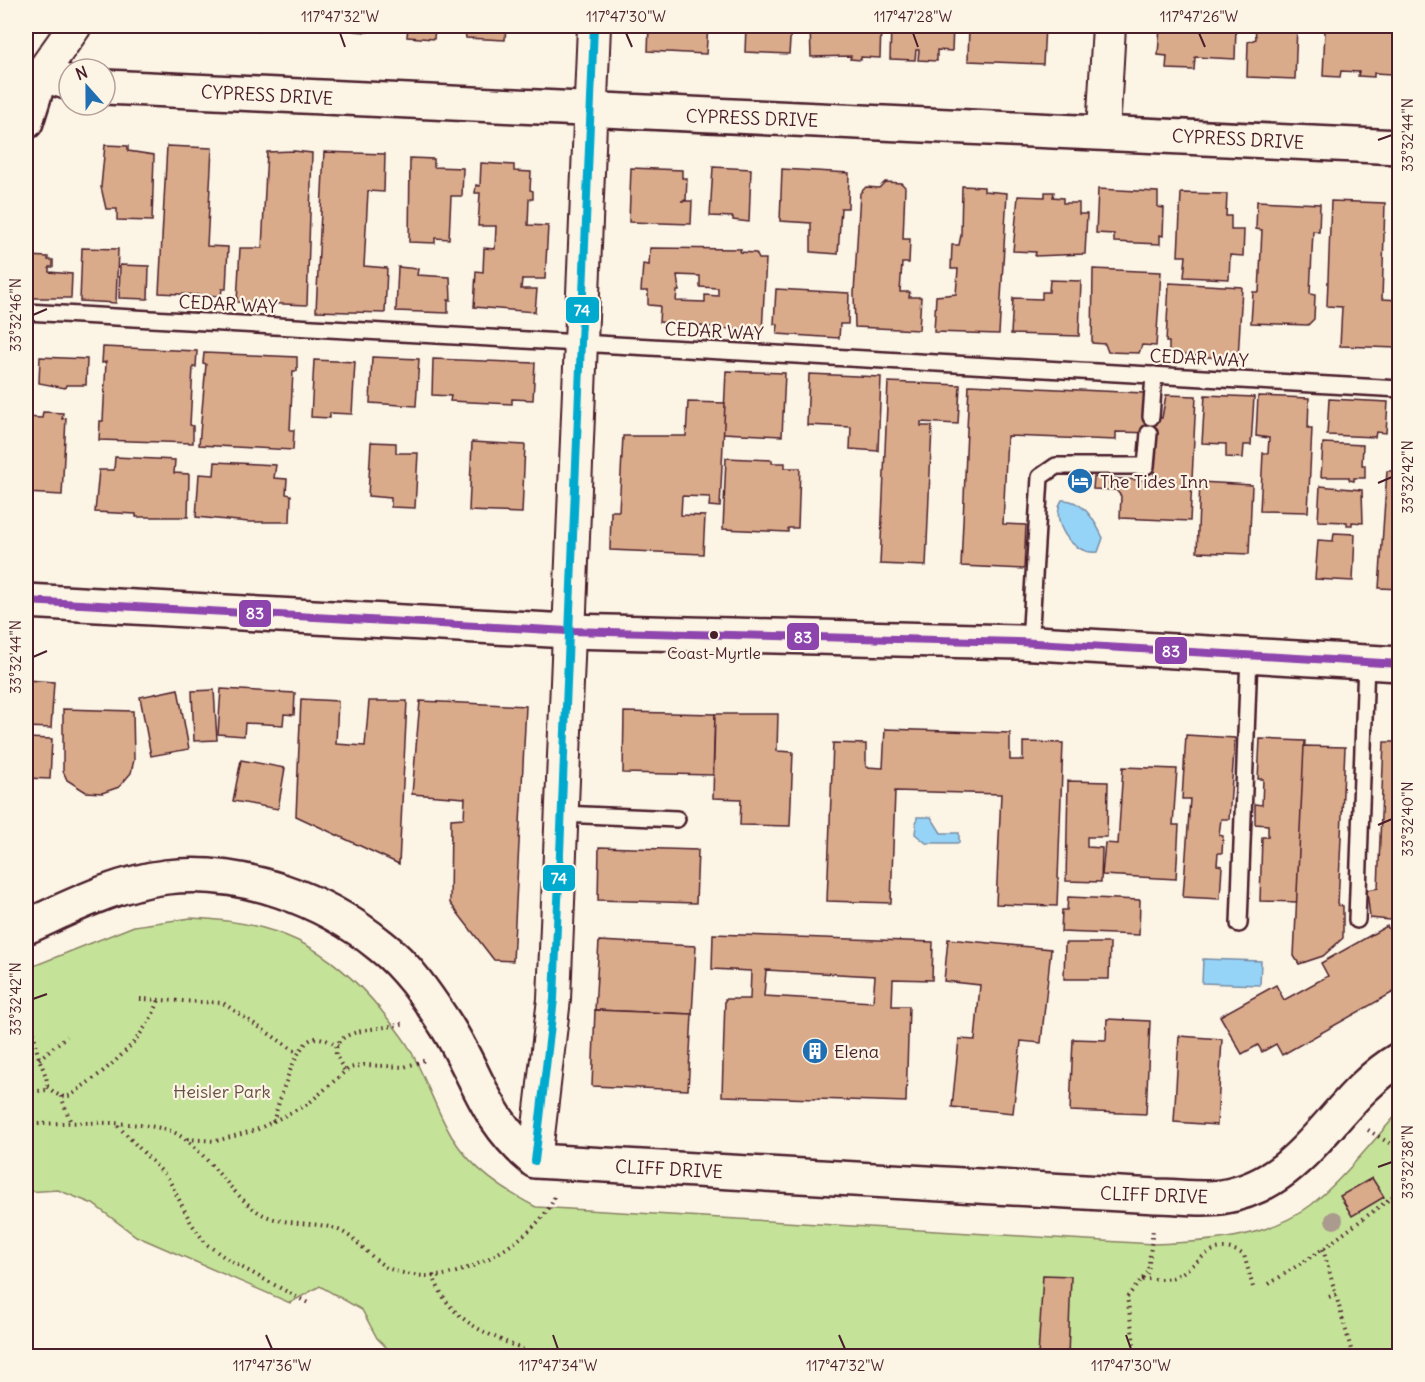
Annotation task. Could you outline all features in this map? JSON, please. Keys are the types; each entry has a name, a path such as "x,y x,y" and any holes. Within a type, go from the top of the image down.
{"main road":[{"path":"26,122 40,73"},
{"name":"CYPRESS DRIVE","path":"117,88 1400,147"},
{"path":"26,601 568,631 1030,643 1400,664"},
{"path":"26,927 110,890 166,877 216,877 261,885 304,900 350,923 383,947 414,980 445,1024 489,1110 512,1143 550,1162"},
{"name":"CLIFF DRIVE","path":"550,1162 1219,1197 1249,1190 1276,1175 1304,1154 1360,1091 1400,1059"}],"street":[{"path":"40,73 75,26"},
{"path":"550,1162 568,631 594,26"},
{"path":"1103,132 1109,26"}],"lane":[{"name":"CEDAR WAY","path":"26,312 1400,389"},
{"path":"1151,417 1154,375"},
{"path":"1030,643 1040,477 1056,466 1146,466 1149,433"},
{"path":"1239,924 1249,656"},
{"path":"1357,920 1366,662"},
{"path":"561,814 677,819"}],"path":[{"path":"26,991 34,1022 39,1059 47,1087 61,1096 67,1096 75,1091 119,1058 142,1031 159,1000"},
{"path":"140,999 223,1003 298,1053"},
{"path":"344,1070 336,1054 338,1046 347,1035 395,1027"},
{"path":"39,1059 67,1036"},
{"path":"273,1122 281,1088 306,1042 314,1037 338,1046"},
{"path":"186,1139 228,1138 273,1122 308,1104 331,1087 344,1070 364,1065 396,1068 416,1064"},
{"path":"26,1088 28,1093 46,1090 47,1087"},
{"path":"61,1096 71,1123"},
{"path":"26,1125 71,1123 170,1131 186,1139 238,1195 257,1211 275,1220 306,1222 344,1232 375,1260 391,1269 443,1276 488,1258 540,1221 551,1208 550,1162"},
{"path":"118,1125 168,1178 191,1223 206,1244 230,1261 310,1304"},
{"path":"1379,1137 1400,1145"},
{"path":"1269,1284 1323,1249 1400,1191"},
{"path":"1136,1356 1127,1301 1130,1292 1148,1272 1153,1244"},
{"path":"1142,1280 1171,1278 1210,1250 1222,1249 1244,1255 1253,1287"},
{"path":"1323,1249 1353,1356"},
{"path":"433,1275 447,1303 466,1322 482,1333 536,1356"},
{"path":"1329,1297 1337,1294"},
{"path":"1379,1356 1400,1351"}],"green space":[{"name":"Heisler Park","path":"191,918 249,924 274,931 320,953 340,969 381,1010 404,1040 446,1127 469,1159 489,1178 536,1207 1153,1244 1215,1240 1256,1232 1294,1216 1311,1205 1346,1172 1399,1112 1399,1356 395,1356 377,1338 362,1310 320,1286 290,1303 136,1236 93,1204 58,1190 26,1192 26,969 134,926"}],"water":[{"path":"1062,500 1076,503 1092,518 1103,538 1098,552 1080,549 1066,536 1059,518"},
{"path":"917,817 931,817 941,833 959,833 959,843 926,843 915,834"},
{"path":"1203,959 1261,961 1260,985 1202,983"}],"building":[{"path":"227,26 272,26 272,28 260,28 260,31"},
{"path":"340,26 368,26 368,32 354,31 354,28 340,28"},
{"path":"408,26 449,26 435,27 434,39 407,37"},
{"path":"464,26 506,26 505,40 466,38"},
{"path":"649,26 708,26 706,54 648,51"},
{"path":"746,26 791,26 789,54 745,52"},
{"path":"810,26 881,26 880,58 861,57 861,60 850,59 851,56 811,57"},
{"path":"891,26 953,26 952,51 937,50 937,61 918,60 919,50 916,50 915,60 890,59"},
{"path":"969,26 1045,26 1043,64 968,61"},
{"path":"1160,26 1236,26 1235,59 1195,57 1194,70 1166,69 1167,56 1158,55"},
{"path":"1255,26 1297,26 1295,79 1247,77 1248,42 1256,39"},
{"path":"1334,26 1400,26 1400,80 1392,79 1392,74 1374,73 1374,77 1358,76 1359,72 1341,71 1340,77 1323,76 1325,30 1334,30"},
{"path":"105,145 128,146 128,151 154,155 152,221 117,220 117,209 106,209 101,187"},
{"path":"167,146 212,148 207,246 228,247 226,289 222,289 221,296 159,293"},
{"path":"267,152 312,153 307,305 237,302 240,248 262,248"},
{"path":"324,152 385,154 384,192 368,191 364,266 387,268 385,313 316,311"},
{"path":"410,158 434,159 434,167 463,168 462,196 451,196 449,239 435,238 435,243 409,242"},
{"path":"481,163 514,165 514,171 531,172 530,190 533,191 533,199 529,199 528,225 548,226 545,279 522,279 521,289 537,289 535,312 474,307 476,271 483,272 484,248 495,249 496,226 478,226 480,193 475,193 476,185 480,186"},
{"path":"713,167 751,169 749,222 733,220 733,217 710,216"},
{"path":"631,168 682,170 682,178 687,178 686,200 681,201 692,201 691,224 629,222"},
{"path":"782,169 849,173 848,208 841,208 838,254 811,252 811,223 780,221"},
{"path":"885,182 901,183 905,187 903,239 910,239 909,263 902,263 900,292 910,292 909,297 921,297 919,330 855,327 854,293 860,193 866,187 879,188"},
{"path":"962,186 984,187 984,191 1007,193 999,334 934,332 936,296 956,294 958,269 951,269 952,245 959,245 961,235"},
{"path":"1098,189 1158,192 1158,207 1164,208 1163,236 1160,235 1160,244 1114,242 1114,234 1096,233"},
{"path":"1045,192 1054,192 1053,197 1063,198 1063,203 1079,203 1079,214 1087,214 1085,254 1035,256 1036,252 1013,251 1018,196 1045,197"},
{"path":"1181,193 1227,194 1226,216 1231,216 1231,230 1244,230 1243,256 1230,255 1229,279 1184,277 1186,256 1178,256"},
{"path":"1257,201 1320,204 1319,232 1313,231 1310,294 1315,295 1314,319 1308,325 1251,323 1253,292 1259,292 1262,230 1256,229"},
{"path":"1331,201 1385,203 1382,299 1400,300 1398,348 1340,346 1342,307 1327,306"},
{"path":"82,248 118,249 116,303 80,301"},
{"path":"650,248 741,249 740,252 756,253 759,259 766,259 762,332 659,322 660,306 648,305 648,291 641,291 643,264 649,265","holes":["677,275 700,276 700,287 718,288 718,296 705,295 705,302 676,301 677,291 679,291"]},
{"path":"26,256 48,257 48,260 53,260 53,267 49,267 49,272 72,274 71,298 26,298"},
{"path":"120,265 149,266 148,299 119,298"},
{"path":"398,267 418,269 417,275 450,277 451,300 448,300 448,313 396,311"},
{"path":"1093,269 1161,272 1156,346 1142,345 1139,353 1108,352 1105,344 1092,343"},
{"path":"1050,280 1081,281 1079,336 1011,334 1013,298 1042,299 1042,292 1049,292"},
{"path":"1169,283 1242,287 1238,360 1169,353 1169,342 1166,342"},
{"path":"776,289 849,293 848,324 840,324 839,338 777,334 778,324 774,324"},
{"path":"103,347 197,351 196,367 193,367 190,425 193,426 193,443 99,440 100,421 103,421 106,362 102,363"},
{"path":"204,353 297,357 297,371 293,371 290,430 294,430 293,450 199,445 206,364 203,363"},
{"path":"40,357 87,359 86,385 66,385 65,388 39,383"},
{"path":"372,357 419,359 416,406 370,403"},
{"path":"433,359 535,363 533,400 512,399 512,404 450,401 451,396 432,395"},
{"path":"314,360 355,362 352,414 330,413 330,418 311,417"},
{"path":"726,371 785,373 782,436 723,433"},
{"path":"809,374 881,377 878,451 850,449 851,427 807,425"},
{"path":"888,382 960,385 958,424 921,422 921,426 932,426 926,566 880,564"},
{"path":"969,385 1144,393 1146,417 1162,418 1166,395 1196,396 1190,521 1120,518 1121,496 1116,490 1093,489 1094,477 1154,481 1156,433 1116,432 1116,440 1007,436 1003,524 1026,525 1024,569 961,566"},
{"path":"1205,395 1254,397 1251,445 1244,445 1243,458 1226,457 1226,444 1202,443"},
{"path":"1258,396 1309,398 1308,428 1312,428 1308,512 1260,511 1263,453 1268,453 1269,438 1256,436"},
{"path":"1329,399 1388,402 1386,433 1376,432 1375,437 1327,435"},
{"path":"688,402 725,403 720,507 709,506 710,497 682,496 681,515 705,516 703,554 610,550 611,511 619,511 623,436 686,436"},
{"path":"43,412 63,413 62,419 66,418 62,495 26,493 26,417 42,418"},
{"path":"371,442 396,443 396,453 418,453 415,508 391,507 391,498 368,496"},
{"path":"472,442 525,445 522,513 469,511"},
{"path":"1323,443 1363,445 1362,465 1365,465 1365,478 1354,478 1354,481 1349,480 1349,477 1321,477"},
{"path":"115,457 175,460 174,473 189,474 188,517 136,517 136,514 95,512 99,470 114,470"},
{"path":"726,458 772,460 772,463 785,463 785,468 800,468 798,528 788,528 788,532 723,529"},
{"path":"215,462 276,465 274,478 287,479 286,494 291,495 290,522 249,522 196,517 199,474 214,475"},
{"path":"1387,471 1400,471 1400,589 1379,588"},
{"path":"1200,482 1252,485 1249,554 1197,552"},
{"path":"1320,486 1362,490 1363,523 1352,522 1352,525 1347,525 1347,522 1318,521"},
{"path":"1334,533 1355,534 1353,581 1315,579 1318,540 1333,541"},
{"path":"26,680 54,682 51,728 26,727"},
{"path":"178,689 189,749 151,756 140,697"},
{"path":"221,689 295,693 294,715 284,714 283,725 245,723 244,736 218,734"},
{"path":"214,690 217,740 194,741 192,691"},
{"path":"301,699 338,701 336,744 365,746 369,701 407,701 399,864 296,816"},
{"path":"420,701 526,706 513,961 494,960 450,903 451,819 464,818 465,798 412,794"},
{"path":"63,709 133,711 134,760 131,773 119,787 102,793 86,792 67,780 63,771"},
{"path":"624,712 715,714 713,775 623,773"},
{"path":"715,714 778,714 777,751 793,752 790,826 740,825 741,799 713,798"},
{"path":"885,729 1010,733 1010,760 1023,760 1023,742 1063,743 1057,906 996,904 1001,794 895,791 891,903 827,901 833,743 866,744 866,767 883,768"},
{"path":"1186,735 1235,738 1229,819 1221,819 1219,835 1223,836 1222,853 1218,853 1217,865 1222,866 1220,899 1183,897 1190,799 1182,799"},
{"path":"26,738 52,739 50,779 26,778"},
{"path":"1260,739 1305,741 1297,902 1260,901 1262,837 1268,837 1268,825 1255,824 1255,804 1262,805 1263,779 1258,779"},
{"path":"1384,742 1400,742 1400,921 1370,918 1367,890 1378,888"},
{"path":"1304,746 1345,747 1338,905 1343,906 1343,938 1323,956 1299,964 1294,956"},
{"path":"241,760 285,768 278,809 233,801"},
{"path":"1123,767 1177,769 1173,825 1179,825 1176,879 1102,875 1105,843 1118,844"},
{"path":"1068,781 1108,782 1107,837 1087,837 1087,847 1102,848 1101,882 1066,881"},
{"path":"599,847 698,850 696,903 598,900"},
{"path":"1068,897 1140,900 1139,935 1061,932 1062,910 1067,910"},
{"path":"1387,926 1400,948 1400,975 1394,978 1399,989 1282,1055 1276,1044 1262,1052 1258,1045 1242,1054 1220,1016 1276,985 1284,1000 1328,976 1321,963"},
{"name":"Elena","path":"713,934 933,942 932,980 893,979 892,1006 909,1006 906,1102 722,1096 725,999 750,999 751,971 712,969","holes":["766,970 875,976 873,1002 764,996"]},
{"path":"948,939 1051,949 1041,1043 1021,1041 1013,1113 952,1107 959,1039 975,1040 980,985 944,981"},
{"path":"599,941 696,946 692,1014 595,1010"},
{"path":"1065,943 1110,943 1109,979 1064,979"},
{"path":"595,1010 692,1014 688,1090 592,1086"},
{"path":"1107,1019 1150,1021 1146,1114 1070,1111 1073,1039 1106,1040"},
{"path":"1179,1036 1222,1039 1217,1125 1174,1122"},
{"path":"1372,1178 1384,1197 1352,1216 1340,1196"},
{"path":"1043,1275 1071,1276 1068,1356 1038,1356"}],"transit line":[{"name":"74","path":"535,1161 554,999 594,26"},
{"name":"83","path":"26,601 568,631 1018,642 1400,664"}],"place":[{"name":"The Tides Inn","path":"1080,481"},
{"name":"Coast-Myrtle","path":"714,635"},
{"name":"Elena","path":"815,1051"}]}
